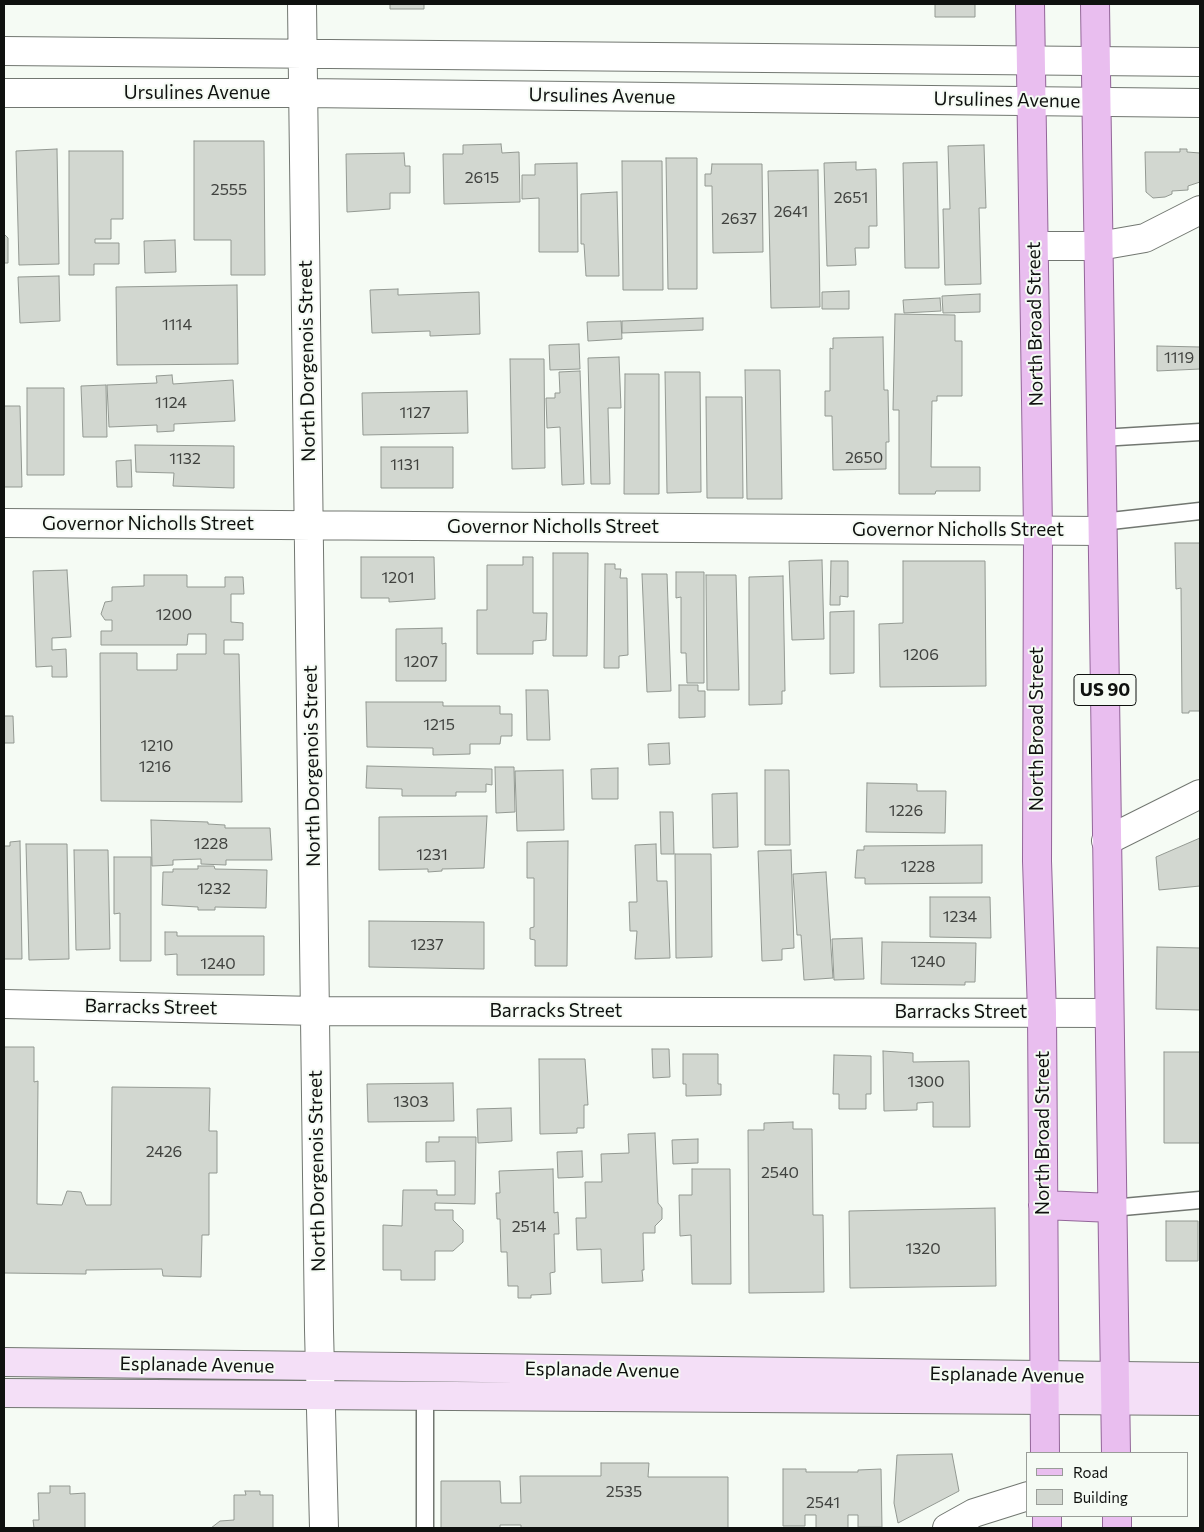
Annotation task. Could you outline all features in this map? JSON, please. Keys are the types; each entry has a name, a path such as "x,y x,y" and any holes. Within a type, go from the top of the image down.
{"main road":[{"name":"North Broad Street","path":"1030,4 1038,531 1037,861 1042,1013 1045,1452"},
{"name":"US 90","path":"1096,4 1106,841 1116,1452"},
{"path":"1043,1205 1112,1208"}],"street":[{"name":"North Dorgenois Street","path":"302,4 320,1367 324,1528"},
{"name":"Ursulines Avenue","path":"4,51 1200,62"},
{"name":"Ursulines Avenue","path":"4,93 304,93 1031,99 1200,103"},
{"path":"1034,246 1098,246 1145,238 1200,210"},
{"name":"Governor Nicholls Street","path":"4,523 1038,531 1102,526"},
{"path":"1106,841 1200,794"},
{"name":"Barracks Street","path":"4,1004 316,1010 1109,1014"},
{"name":"Esplanade Avenue","path":"4,1362 320,1367 1044,1388"},
{"name":"Esplanade Avenue","path":"4,1393 425,1396 1115,1388 1200,1377"},
{"name":"Esplanade Avenue","path":"1115,1388 1200,1401"},
{"path":"947,1528 974,1513 1026,1497"}],"lane":[{"path":"1101,438 1200,432"},
{"path":"1102,526 1200,511"},
{"path":"1112,1208 1200,1200"},
{"path":"425,1396 425,1528"}],"building":[{"path":"390,4 424,4 424,9 390,9"},
{"path":"935,4 975,4 975,17 935,17"},
{"path":"194,141 264,141 265,275 231,275 231,240 194,240"},
{"path":"501,144 502,153 519,152 520,202 444,204 443,154 463,154 463,145"},
{"path":"984,145 986,208 979,208 981,284 945,285 943,209 950,209 948,146"},
{"path":"57,149 59,264 19,265 16,151"},
{"path":"1180,149 1187,149 1187,152 1200,153 1200,182 1188,186 1188,190 1172,191 1172,194 1165,197 1153,198 1146,192 1145,152 1180,152"},
{"path":"69,151 123,151 123,219 111,219 111,239 95,239 95,243 119,243 119,264 94,264 94,275 69,275"},
{"path":"404,153 405,166 410,166 410,193 390,193 390,209 347,212 346,154"},
{"path":"666,158 697,158 697,289 668,289"},
{"path":"622,161 662,161 663,290 623,290"},
{"path":"856,162 856,170 876,169 877,226 869,226 869,248 855,248 856,265 827,266 824,163"},
{"path":"937,162 939,268 905,268 903,163"},
{"path":"577,163 578,252 539,252 539,198 522,199 522,175 535,175 535,164"},
{"path":"712,164 762,164 763,252 713,253 712,186 705,186 705,174 711,174"},
{"path":"818,170 820,307 771,308 768,171"},
{"path":"617,192 619,276 586,276 584,244 581,244 581,194"},
{"path":"4,234 8,238 8,263 4,263"},
{"path":"175,240 176,272 145,273 144,241"},
{"path":"59,276 60,321 20,323 18,277"},
{"path":"237,285 238,364 117,365 116,287"},
{"path":"398,289 398,295 479,292 480,334 430,336 430,331 372,333 370,290"},
{"path":"849,291 849,309 822,309 822,292"},
{"path":"980,294 980,312 943,313 942,296"},
{"path":"940,298 941,311 904,313 903,300"},
{"path":"895,314 955,315 955,341 962,341 962,396 937,396 937,401 932,401 931,467 980,467 980,491 936,491 935,494 899,494 899,410 893,410"},
{"path":"703,318 703,330 622,333 622,321"},
{"path":"621,321 622,339 588,341 587,322"},
{"path":"883,337 884,390 888,390 889,442 886,442 886,469 833,470 832,416 825,416 825,391 830,391 830,348 833,349 833,338"},
{"path":"579,344 580,369 550,370 549,345"},
{"path":"1157,346 1200,347 1200,369 1157,371"},
{"path":"619,357 621,408 608,408 610,484 591,484 588,358"},
{"path":"510,359 544,359 545,468 512,469"},
{"path":"745,370 780,370 782,499 747,499"},
{"path":"580,371 584,484 562,485 560,427 547,428 546,398 555,398 555,393 560,393 559,372"},
{"path":"665,372 700,372 701,492 667,493"},
{"path":"625,374 659,374 659,494 624,494"},
{"path":"172,375 173,384 233,380 235,421 174,424 174,431 157,432 157,425 109,427 107,385 157,383 156,376"},
{"path":"106,385 107,437 83,437 81,386"},
{"path":"27,388 64,388 64,475 27,475"},
{"path":"467,391 468,433 363,435 362,393"},
{"path":"706,397 742,397 743,498 707,498"},
{"path":"4,406 20,406 22,487 4,487"},
{"path":"135,445 234,446 234,488 173,486 174,473 136,472"},
{"path":"381,447 453,447 453,488 381,488"},
{"path":"131,460 132,487 117,487 116,461"},
{"path":"1175,543 1200,543 1200,711 1189,711 1189,713 1182,713 1181,588 1176,589"},
{"path":"553,553 588,553 587,656 553,656"},
{"path":"361,557 434,557 435,599 389,602 389,598 361,598"},
{"path":"523,557 533,557 533,613 547,613 546,640 533,641 533,654 477,654 477,610 487,610 487,565 523,565"},
{"path":"822,560 824,639 792,640 789,561"},
{"path":"831,561 848,561 848,597 840,596 840,605 830,605"},
{"path":"903,561 985,561 986,686 880,687 879,624 903,623"},
{"path":"605,564 615,564 615,569 621,569 620,578 627,578 628,655 619,656 619,668 604,668"},
{"path":"67,570 71,637 52,638 52,650 66,649 67,677 52,677 52,666 36,667 33,571"},
{"path":"676,572 704,572 704,683 687,683 686,653 681,653 681,597 676,598"},
{"path":"642,574 667,574 671,691 647,692"},
{"path":"144,575 187,575 187,587 225,587 225,577 243,577 244,594 231,594 231,622 243,623 243,640 224,640 224,654 239,654 242,802 101,801 100,653 137,653 137,670 177,670 177,654 206,654 206,634 188,634 187,645 101,645 101,631 112,631 112,620 105,620 101,614 105,602 112,601 112,587 144,586"},
{"path":"706,575 736,575 739,690 707,690"},
{"path":"783,576 785,691 782,691 782,704 749,705 749,577"},
{"path":"854,611 854,673 830,674 830,612"},
{"path":"442,628 442,644 446,643 446,681 396,681 396,629"},
{"path":"679,685 698,685 698,691 705,691 705,717 679,718"},
{"path":"526,690 548,690 550,740 527,740"},
{"path":"366,702 443,702 443,706 500,706 500,714 512,714 512,736 501,736 500,744 470,744 470,754 433,755 433,748 367,747"},
{"path":"4,716 13,716 14,743 4,743"},
{"path":"669,743 670,764 649,765 648,744"},
{"path":"367,766 492,769 492,785 486,784 486,792 456,792 456,796 402,796 402,789 366,788"},
{"path":"495,767 514,767 515,812 496,813"},
{"path":"618,768 618,799 592,799 591,769"},
{"path":"563,770 564,830 517,831 515,771"},
{"path":"765,770 789,770 790,845 765,845"},
{"path":"867,783 917,784 917,791 946,791 945,833 866,832"},
{"path":"737,793 738,847 713,848 712,794"},
{"path":"660,812 673,812 674,854 661,854"},
{"path":"487,816 484,868 442,869 442,871 428,872 428,869 379,870 379,817"},
{"path":"151,820 208,822 208,824 225,825 225,828 270,828 272,860 226,860 226,865 201,864 201,859 173,860 173,865 152,866"},
{"path":"1200,838 1200,886 1159,890 1156,857"},
{"path":"20,841 22,959 4,959 4,846 10,846 10,842"},
{"path":"568,841 567,966 535,966 535,940 530,939 530,928 534,927 534,878 527,878 527,842"},
{"path":"26,844 67,844 69,959 29,960"},
{"path":"656,844 657,881 667,881 670,958 635,959 637,931 630,931 629,902 637,902 635,845"},
{"path":"982,845 982,883 865,884 865,878 855,878 857,850 864,850 864,846"},
{"path":"74,850 108,850 110,949 76,950"},
{"path":"791,850 794,948 782,949 782,960 762,961 758,851"},
{"path":"675,854 711,854 712,957 676,958"},
{"path":"114,857 151,857 151,961 120,961 120,913 114,914"},
{"path":"198,866 214,866 215,869 267,870 266,908 215,907 215,910 198,910 198,907 162,905 163,872 173,872 173,869 198,869"},
{"path":"826,872 833,978 804,980 801,935 797,935 793,874"},
{"path":"930,897 990,897 991,938 930,937"},
{"path":"369,921 484,922 484,969 369,967"},
{"path":"165,932 177,932 177,936 264,936 264,975 177,975 177,954 165,955"},
{"path":"862,938 864,979 834,980 832,939"},
{"path":"882,942 976,943 975,982 965,982 965,985 881,984"},
{"path":"1157,947 1200,948 1200,1010 1156,1009"},
{"path":"4,1047 34,1047 34,1082 38,1081 37,1204 62,1205 67,1191 81,1192 86,1205 111,1205 112,1087 210,1088 209,1131 217,1131 217,1173 209,1173 209,1235 202,1235 201,1277 163,1276 162,1269 86,1270 86,1274 4,1273"},
{"path":"652,1049 669,1049 670,1077 653,1078"},
{"path":"883,1051 913,1053 913,1062 969,1061 970,1127 933,1127 933,1102 917,1103 917,1110 884,1111"},
{"path":"1164,1052 1200,1052 1200,1143 1164,1143"},
{"path":"683,1054 718,1054 718,1084 721,1084 721,1095 686,1096 686,1084 683,1084"},
{"path":"834,1055 871,1056 871,1094 866,1094 866,1109 839,1109 839,1094 833,1094"},
{"path":"539,1059 585,1059 588,1105 584,1105 584,1128 577,1128 577,1133 540,1134"},
{"path":"453,1083 454,1121 368,1122 367,1084"},
{"path":"511,1108 512,1141 478,1143 477,1109"},
{"path":"793,1122 793,1129 812,1129 813,1215 823,1215 824,1292 749,1293 748,1130 764,1130 764,1123"},
{"path":"655,1133 658,1203 662,1208 662,1219 655,1226 655,1233 643,1233 643,1281 602,1283 601,1249 577,1250 576,1218 586,1218 585,1182 602,1182 601,1154 629,1153 628,1134"},
{"path":"439,1137 476,1137 475,1204 435,1203 435,1210 453,1210 453,1220 463,1230 463,1242 453,1251 435,1251 435,1280 401,1280 401,1270 383,1270 383,1225 402,1226 403,1190 437,1190 437,1195 455,1195 455,1161 426,1162 426,1142 439,1142"},
{"path":"698,1139 698,1163 673,1164 672,1140"},
{"path":"582,1151 583,1177 558,1178 557,1152"},
{"path":"553,1169 554,1213 558,1212 559,1234 554,1234 555,1272 550,1273 551,1294 531,1295 531,1298 518,1298 518,1286 508,1286 507,1252 501,1252 500,1219 497,1219 496,1193 500,1193 499,1171"},
{"path":"692,1169 730,1169 731,1284 692,1284 691,1235 680,1236 679,1195 692,1195"},
{"path":"995,1208 996,1286 850,1288 849,1211"},
{"path":"1166,1221 1198,1221 1198,1261 1166,1261"},
{"path":"952,1454 959,1491 898,1523 894,1503 897,1455"},
{"path":"601,1463 649,1463 648,1477 728,1477 728,1528 521,1528 521,1525 500,1525 500,1528 441,1528 441,1481 500,1481 501,1503 521,1503 520,1476 601,1476"},
{"path":"783,1469 806,1469 806,1472 858,1472 858,1470 881,1469 882,1527 858,1527 858,1515 848,1515 848,1528 816,1528 816,1515 805,1515 805,1526 783,1526"},
{"path":"50,1486 70,1486 70,1494 85,1493 85,1528 34,1528 33,1520 39,1520 38,1493 50,1493"},
{"path":"245,1491 260,1491 260,1495 273,1495 273,1528 211,1528 220,1521 234,1520 234,1495 246,1495"}]}
